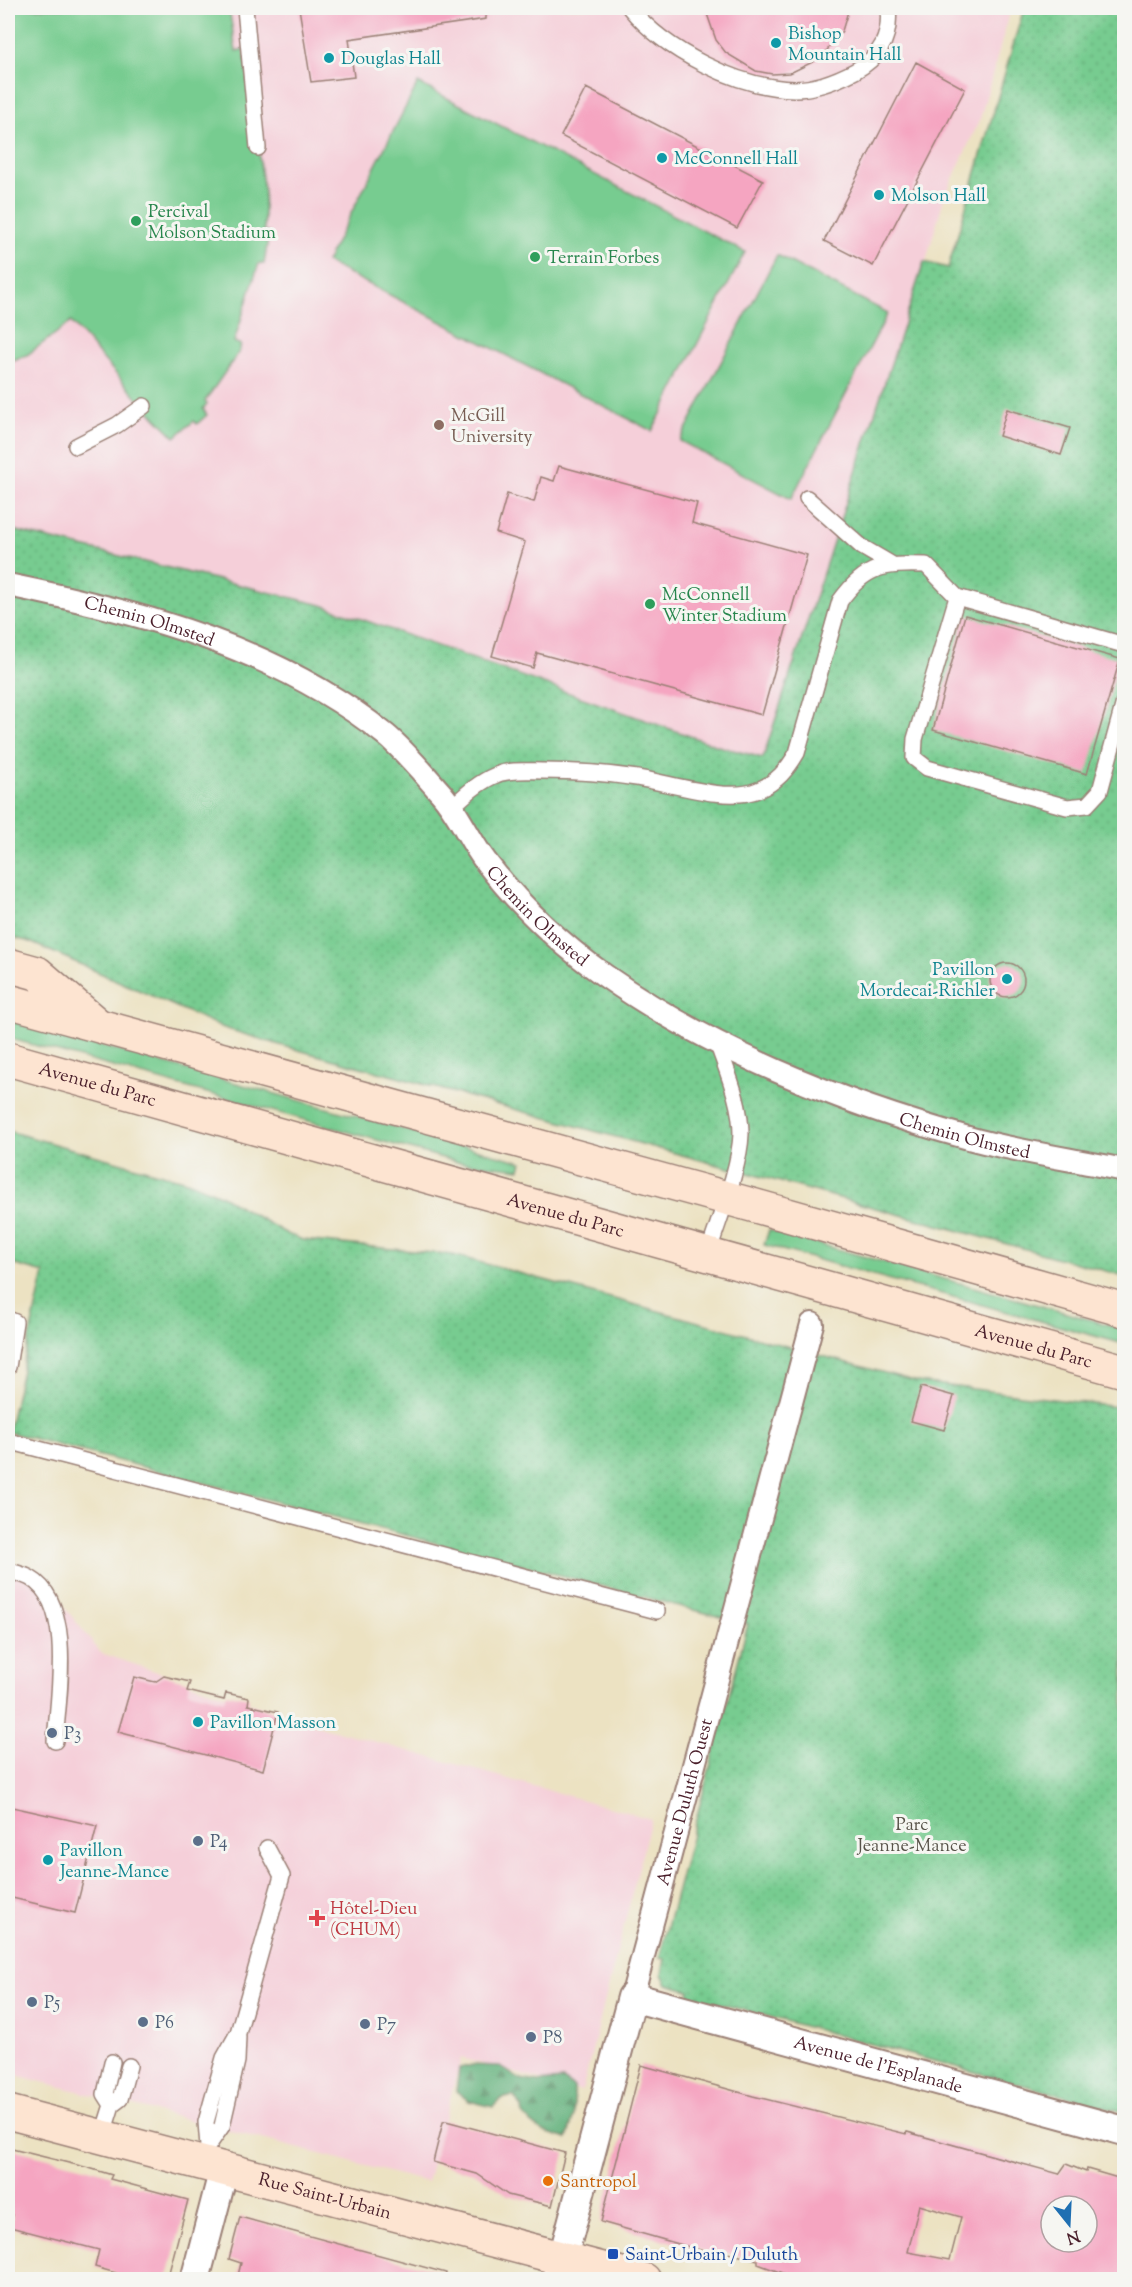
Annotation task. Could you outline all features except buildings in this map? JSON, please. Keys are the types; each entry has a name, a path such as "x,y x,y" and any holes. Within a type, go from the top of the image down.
{"main road":[{"path":"8,964 37,973 100,1027"},
{"path":"8,1001 1125,1310"},
{"name":"Avenue du Parc","path":"8,1059 1125,1371"},
{"name":"Rue Saint-Urbain","path":"8,2112 102,2137 211,2160 560,2269 644,2280"}],"street":[{"name":"Chemin Olmsted","path":"8,585 144,618 251,653 339,702 388,737 452,807 484,860 527,911 602,974 665,1015 718,1045 862,1105 967,1138 1125,1170"},
{"name":"Avenue Duluth Ouest","path":"560,2269 812,1324"},
{"name":"Avenue de l'Esplanade","path":"632,1997 1125,2131"},
{"path":"195,2280 211,2160"}],"lane":[{"path":"245,8 258,148"},
{"path":"630,8 661,39 704,63 748,82 794,89 828,83 860,68 874,57 888,33 888,8"},
{"path":"76,446 117,425 144,406"},
{"path":"807,498 862,547 891,564"},
{"path":"452,807 478,784 499,773 518,771 595,773 740,794 758,790 786,771 797,753 840,601 855,581 891,564 926,565 957,597 1125,645"},
{"path":"957,597 915,739 914,758 927,768 1067,807 1087,805 1100,791 1125,702"},
{"path":"708,1254 726,1198 741,1135 733,1086 718,1045"},
{"path":"8,1319 15,1322 8,1367"},
{"path":"8,1441 657,1611"},
{"path":"8,1570 31,1578 46,1596 57,1617 62,1649 55,1741"},
{"path":"211,2160 207,2122 209,2111 224,2058 238,2033 282,1876 267,1848"},
{"path":"112,2062 105,2094 112,2105"},
{"path":"102,2137 112,2105 120,2099 129,2066"}],"shaded area":[{"name":"McGill University","path":"8,8 1011,8 980,119 944,198 867,468 765,763 322,605 8,529"},
{"name":"Hôtel-Dieu (CHUM)","path":"8,1564 35,1570 101,1653 298,1720 651,1819 582,2091 461,2058 427,2182 8,2073"}],"green space":[{"name":"Percival Molson Stadium","path":"8,8 229,8 236,51 244,49 264,192 264,232 269,233 264,264 259,263 234,342 241,345 239,352 205,401 207,404 203,409 207,415 197,424 194,421 175,437 144,406 71,322 27,355 8,362"},
{"path":"1024,8 1124,8 1124,1276 224,1028 30,942 8,936 8,529 322,605 718,746 763,758 924,262 948,268"},
{"name":"Terrain Forbes","path":"418,83 745,252 652,431 326,262"},
{"path":"777,255 888,313 791,499 680,441"},
{"path":"8,1020 522,1162 520,1169 457,1162 8,1038"},
{"name":"Parc Jeanne-Mance","path":"8,1131 190,1182 220,1195 287,1234 303,1240 453,1255 918,1382 1124,1408 1124,2112 688,1995 689,1990 667,1984 662,1974 665,1959 659,1958 748,1624 8,1432 44,1273 8,1263"},
{"path":"769,1230 1124,1329 1124,1344 764,1245"},
{"path":"472,2065 500,2066 519,2079 538,2082 563,2080 574,2087 574,2115 567,2139 542,2131 523,2116 522,2107 513,2096 501,2099 493,2107 469,2101 456,2091 459,2068"}],"place":[{"name":"Bishop Mountain Hall","path":"776,43"},
{"name":"Douglas Hall","path":"329,58"},
{"name":"McConnell Hall","path":"662,158"},
{"name":"Molson Hall","path":"879,195"},
{"name":"Percival Molson Stadium","path":"136,221"},
{"name":"Terrain Forbes","path":"535,257"},
{"name":"McGill University","path":"439,425"},
{"name":"McConnell Winter Stadium","path":"650,604"},
{"name":"Pavillon Mordecai-Richler","path":"1007,979"},
{"name":"Pavillon Masson","path":"198,1722"},
{"name":"P3","path":"52,1733"},
{"name":"P4","path":"198,1841"},
{"name":"Pavillon Jeanne-Mance","path":"48,1860"},
{"name":"Hôtel-Dieu (CHUM)","path":"317,1918"},
{"name":"P5","path":"32,2002"},
{"name":"P6","path":"143,2022"},
{"name":"P7","path":"365,2024"},
{"name":"P8","path":"531,2037"},
{"name":"Santropol","path":"548,2181"},
{"name":"Saint-Urbain / Duluth","path":"613,2254"}]}
